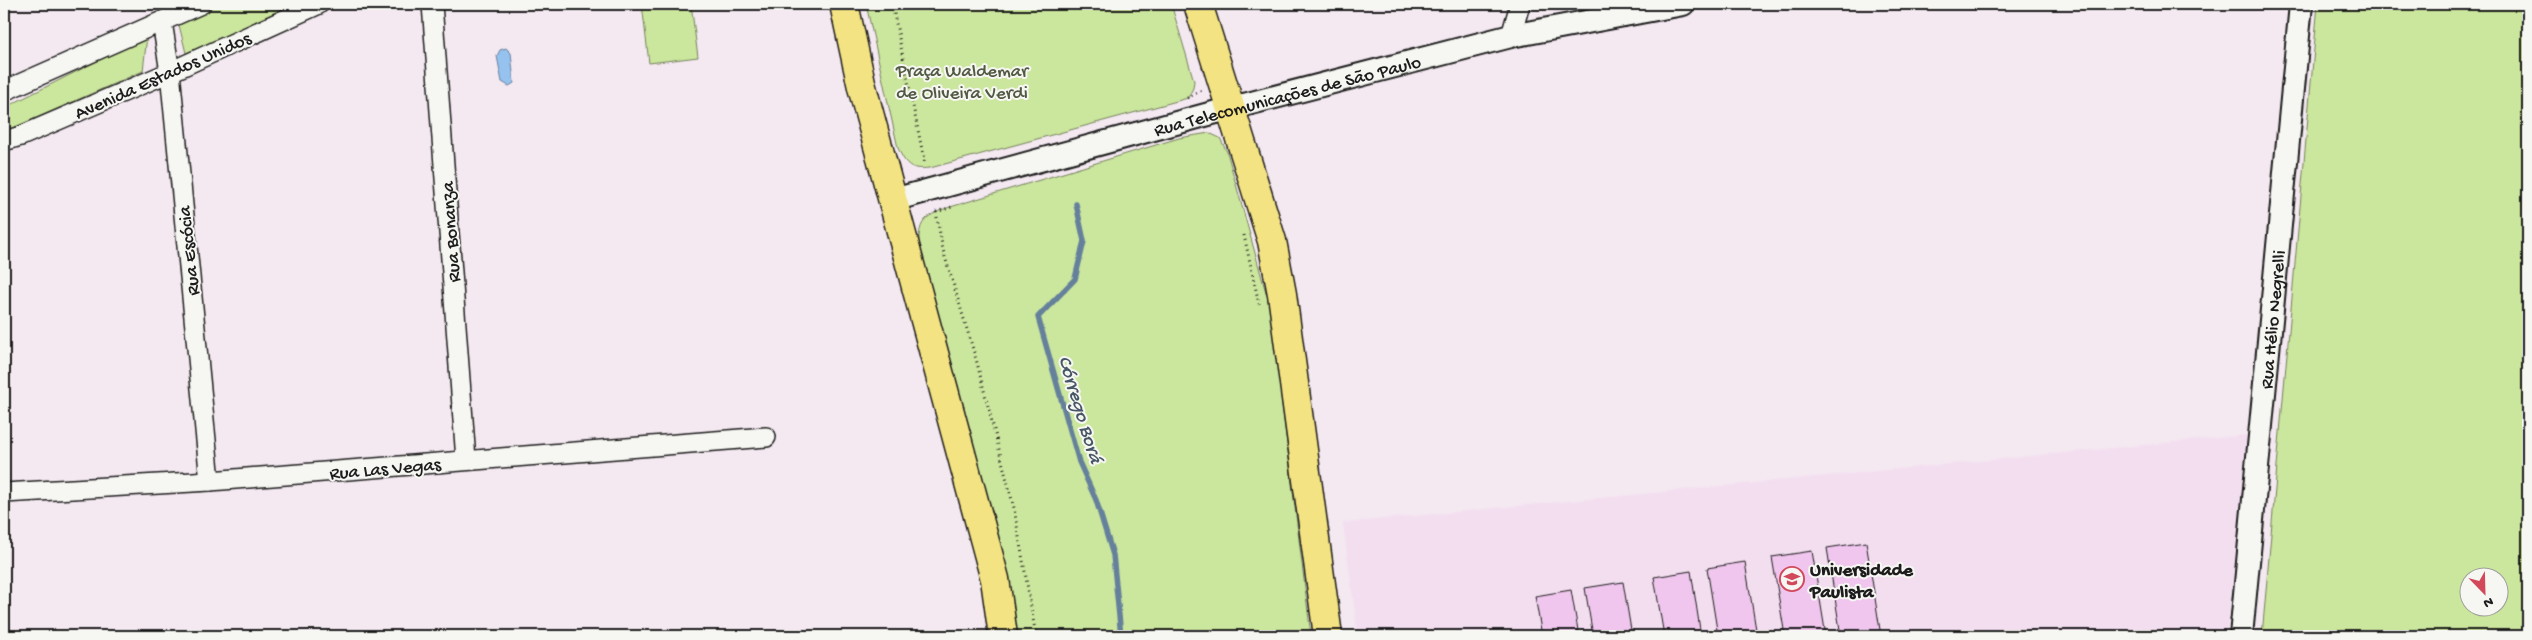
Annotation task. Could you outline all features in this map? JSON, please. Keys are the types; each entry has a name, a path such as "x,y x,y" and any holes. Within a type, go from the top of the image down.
{"main road":[{"path":"844,4 862,87 995,579 1003,636"},
{"path":"1198,4 1272,241 1282,294 1328,636"}],"street":[{"path":"4,91 201,4"},
{"name":"Avenida Estados Unidos","path":"4,141 21,136 170,72 319,4"},
{"name":"Rua Bonanza","path":"432,4 466,460"},
{"path":"1512,36 1520,4"},
{"name":"Rua Telecomunicações de São Paulo","path":"893,200 1230,109 1512,36 1683,4"},
{"name":"Rua Hélio Negrelli","path":"2241,636 2301,4"},
{"name":"Rua Escócia","path":"162,22 170,72 210,481"},
{"name":"Rua Las Vegas","path":"4,493 210,481 766,437"}],"path":[{"path":"892,4 925,164"},
{"path":"931,190 943,250 976,359 1014,508 1036,636"},
{"path":"936,212 954,206"},
{"path":"1244,231 1259,306"}],"shaded area":[{"name":"Universidade Paulista","path":"2248,435 2227,636 1358,636 1343,523"}],"green space":[{"path":"215,4 307,4 186,53 178,21"},
{"path":"642,4 691,4 698,57 649,63"},
{"name":"Praça Waldemar de Oliveira Verdi","path":"866,4 1171,4 1194,81 1193,88 1188,98 930,168 910,166 898,148"},
{"path":"2318,4 2528,4 2528,636 2262,636"},
{"path":"147,36 143,71 4,132 4,108"},
{"path":"1209,133 1220,138 1227,152 1270,307 1311,636 1016,636 919,249 921,227 932,214 947,208 1179,138"}],"water":[{"path":"506,48 511,53 514,83 509,86 502,82 497,56 500,50"}],"building":[{"path":"1866,542 1881,636 1841,636 1827,548"},
{"path":"1812,551 1826,636 1785,636 1772,557"},
{"path":"1745,562 1757,636 1718,636 1707,568"},
{"path":"1691,571 1701,636 1664,636 1654,577"},
{"path":"1623,582 1632,636 1593,636 1585,588"},
{"path":"1571,590 1579,636 1542,636 1535,596"}],"waterway":[{"name":"Córrego Borá","path":"1076,204 1084,241 1075,279 1038,317 1079,462 1096,500 1113,555 1121,636"}],"place":[{"name":"Universidade Paulista","path":"1792,579"}]}
